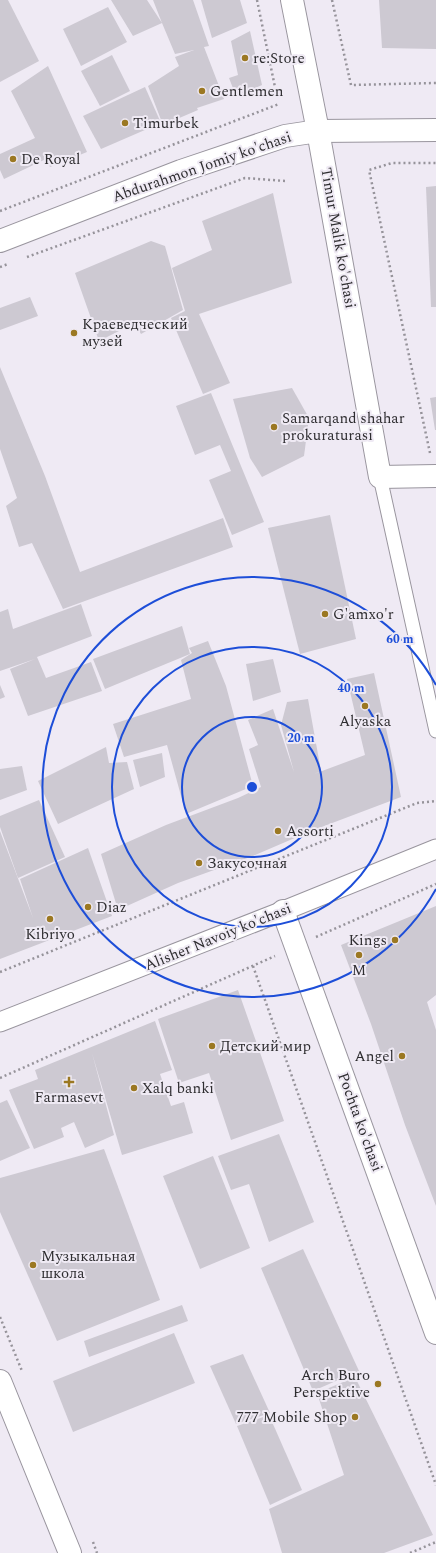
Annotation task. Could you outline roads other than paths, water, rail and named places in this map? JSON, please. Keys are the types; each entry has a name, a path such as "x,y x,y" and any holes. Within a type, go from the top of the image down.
{"street":[{"name":"Timur Malik ko'chasi","path":"292,0 318,132 380,477"},
{"name":"Abdurahmon Jomiy ko'chasi","path":"0,241 181,171 285,136 318,132 436,130"},
{"path":"380,477 436,476"},
{"name":"Alisher Navoiy ko'chasi","path":"0,1022 283,911 436,848"},
{"name":"Pochta ko'chasi","path":"283,911 436,1333"},
{"path":"0,1381 70,1553"}],"lane":[{"path":"380,477 436,731"}],"place":[{"name":"re:Store","path":"245,58"},
{"name":"Gentlemen","path":"202,91"},
{"name":"Timurbek","path":"125,123"},
{"name":"De Royal","path":"13,159"},
{"name":"Краеведческий музей","path":"74,333"},
{"name":"Samarqand shahar prokuraturasi","path":"274,427"},
{"name":"G'amxo'r","path":"325,614"},
{"name":"Alyaska","path":"365,706"},
{"name":"Assorti","path":"278,831"},
{"name":"Закусочная","path":"199,863"},
{"name":"Diaz","path":"88,907"},
{"name":"Kibriyo","path":"50,919"},
{"name":"Kings","path":"395,940"},
{"name":"M","path":"359,955"},
{"name":"Детский мир","path":"212,1046"},
{"name":"Angel","path":"402,1056"},
{"name":"Farmasevt","path":"69,1082"},
{"name":"Xalq banki","path":"134,1088"},
{"name":"Музыкальная школа","path":"33,1265"},
{"name":"Arch Buro Perspektive","path":"378,1384"},
{"name":"777 Mobile Shop","path":"355,1417"}]}
